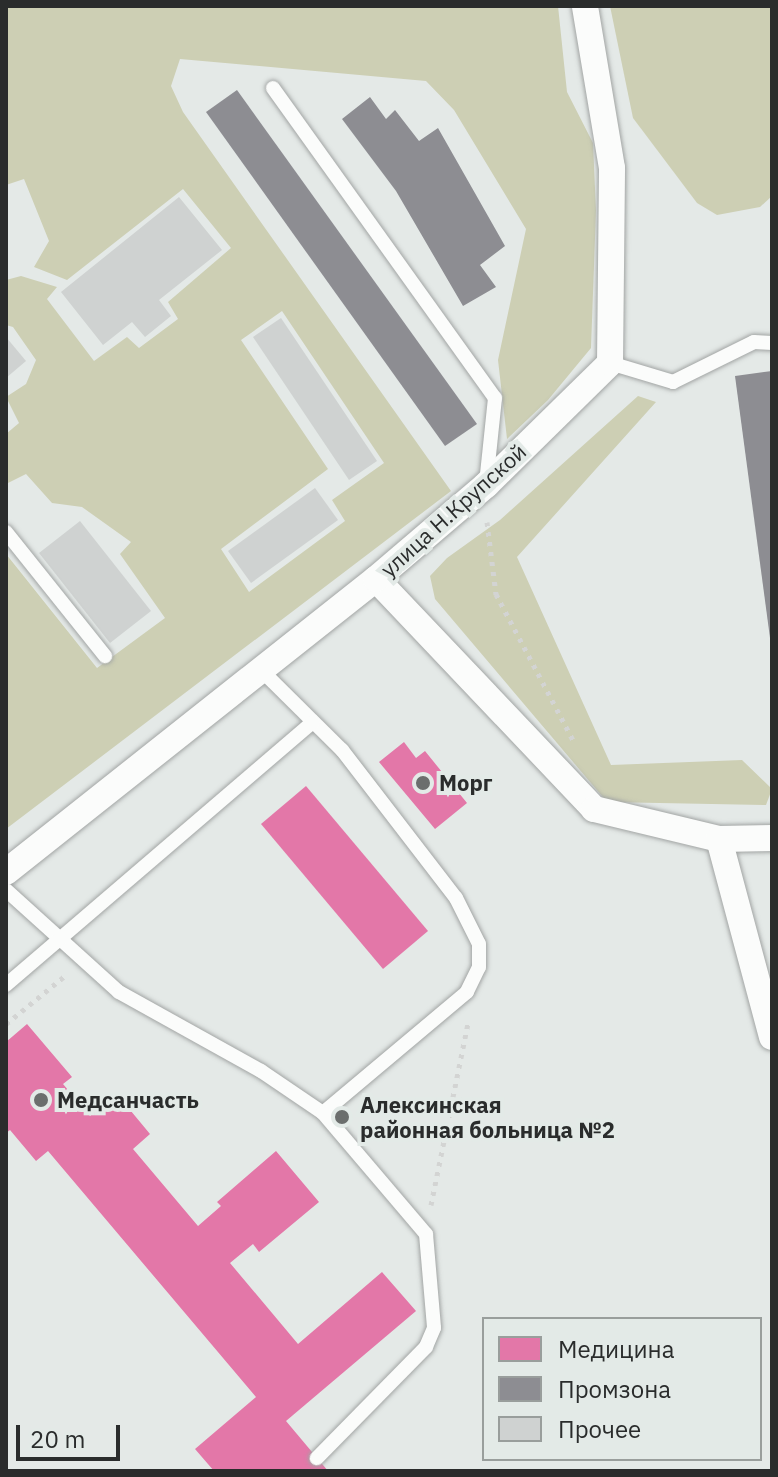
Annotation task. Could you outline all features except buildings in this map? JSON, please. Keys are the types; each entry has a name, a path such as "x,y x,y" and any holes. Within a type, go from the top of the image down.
{"street":[{"path":"585,6 612,168 610,363"},
{"name":"улица Н.Крупской","path":"6,872 259,668 376,579 486,485 610,363"},
{"path":"376,579 594,809 719,839 772,838"},
{"path":"719,839 772,1037"}],"lane":[{"path":"273,88 495,398 486,485"},
{"path":"610,363 673,382 754,342 772,343"},
{"path":"6,532 105,656"},
{"path":"259,668 342,750 456,898 479,944 479,967 467,992 447,1014 323,1113"},
{"path":"6,985 313,722"},
{"path":"6,890 119,992 323,1113 426,1234 434,1328 426,1347 317,1458"}],"path":[{"path":"486,485 488,553 496,594 580,753"},
{"path":"6,1024 83,961"},
{"path":"426,1234 479,967"}],"green space":[{"path":"6,6 558,6 567,92 593,143 596,211 591,348 548,400 507,439 498,360 526,229 454,110 426,81 180,59 171,86 183,112 451,491 6,829 6,554 97,668 165,618 120,554 131,542 82,507 52,503 26,474 6,484 6,434 19,423 6,397 26,384 36,360 13,327 6,325 6,280 21,276 57,287 47,299 94,361 127,337 139,348 178,319 168,302 231,248 183,189 67,280 34,267 49,241 24,179 6,185","holes":["282,311 384,463 332,500 345,521 249,592 221,549 328,469 241,340"]},
{"path":"610,6 772,6 772,196 760,207 717,215 697,203 633,118"},
{"path":"638,396 656,402 517,557 611,765 742,760 772,789 766,805 607,802 435,599 430,576 447,558 500,520"}],"place":[{"name":"Морг","path":"423,783"},
{"name":"Медсанчасть","path":"41,1100"},
{"name":"Алексинская районная больница №2","path":"342,1117"}]}
